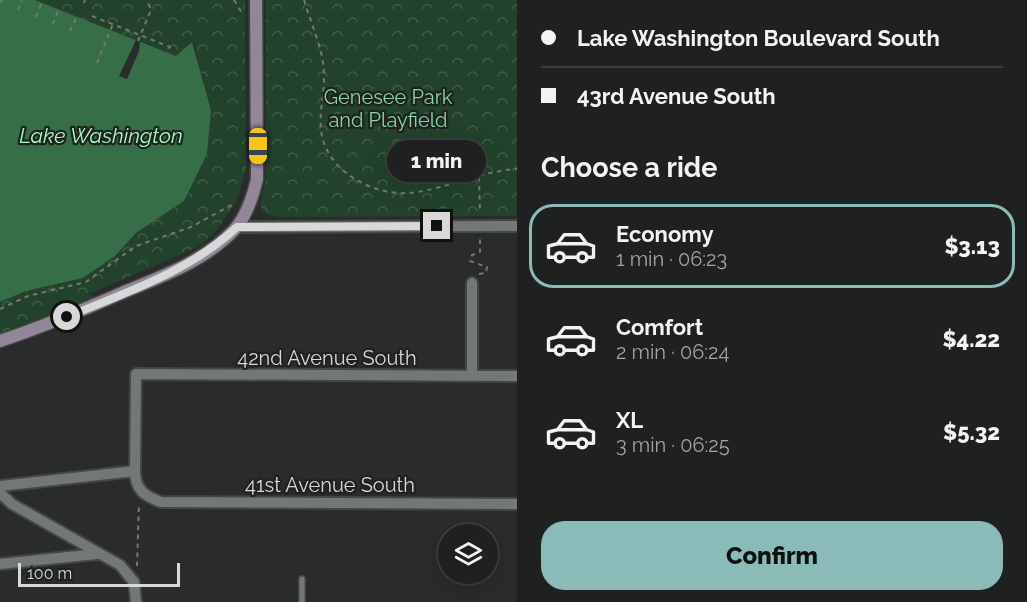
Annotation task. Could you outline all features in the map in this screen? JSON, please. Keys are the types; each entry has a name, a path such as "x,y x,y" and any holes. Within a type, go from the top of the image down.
{"main road":[{"path":"0,341 67,317 170,273 216,246 237,227 252,200 257,179 256,0"}],"street":[{"path":"237,227 517,226"},
{"path":"472,376 473,279"},
{"name":"42nd Avenue South","path":"135,471 136,374 517,376"},
{"path":"0,486 135,471 135,482 143,498"},
{"path":"0,493 12,504 97,554 134,570 136,602"},
{"name":"41st Avenue South","path":"143,498 161,502 517,504"},
{"path":"0,564 97,554"}],"lane":[{"path":"302,579 302,602"}],"path":[{"path":"18,10 22,0"},
{"path":"138,41 151,10 147,0"},
{"path":"234,0 242,13"},
{"path":"304,0 324,71 321,133 327,151 341,168 372,189 394,193 434,189 517,169"},
{"path":"36,17 42,2"},
{"path":"53,24 59,8"},
{"path":"70,31 77,15"},
{"path":"92,16 170,47 168,53"},
{"path":"97,63 113,24"},
{"path":"479,177 480,213"},
{"path":"0,309 28,296 87,282 136,246 201,223 235,203"},
{"path":"473,279 488,270 485,266 470,261 472,255 480,252 480,239"},
{"path":"134,570 137,508 143,498"}],"green space":[{"path":"35,0 245,0 246,170 236,202 217,230 200,246 89,294 102,302 0,340 0,302 26,291 83,278 115,256 136,233 184,201 207,154 211,110 193,42 176,56"},
{"name":"Genesee Park and Playfield","path":"266,0 517,0 517,216 276,217 263,212 260,204 266,179"}],"water":[{"name":"Lake Washington","path":"0,0 35,0 176,56 192,42 211,110 207,154 184,201 136,233 115,256 83,278 26,291 0,302"}],"pier":[{"path":"136,40 140,42 139,51 127,79 119,76"}],"route":[{"path":"67,317 190,263 216,246 237,227 437,226"}]}
